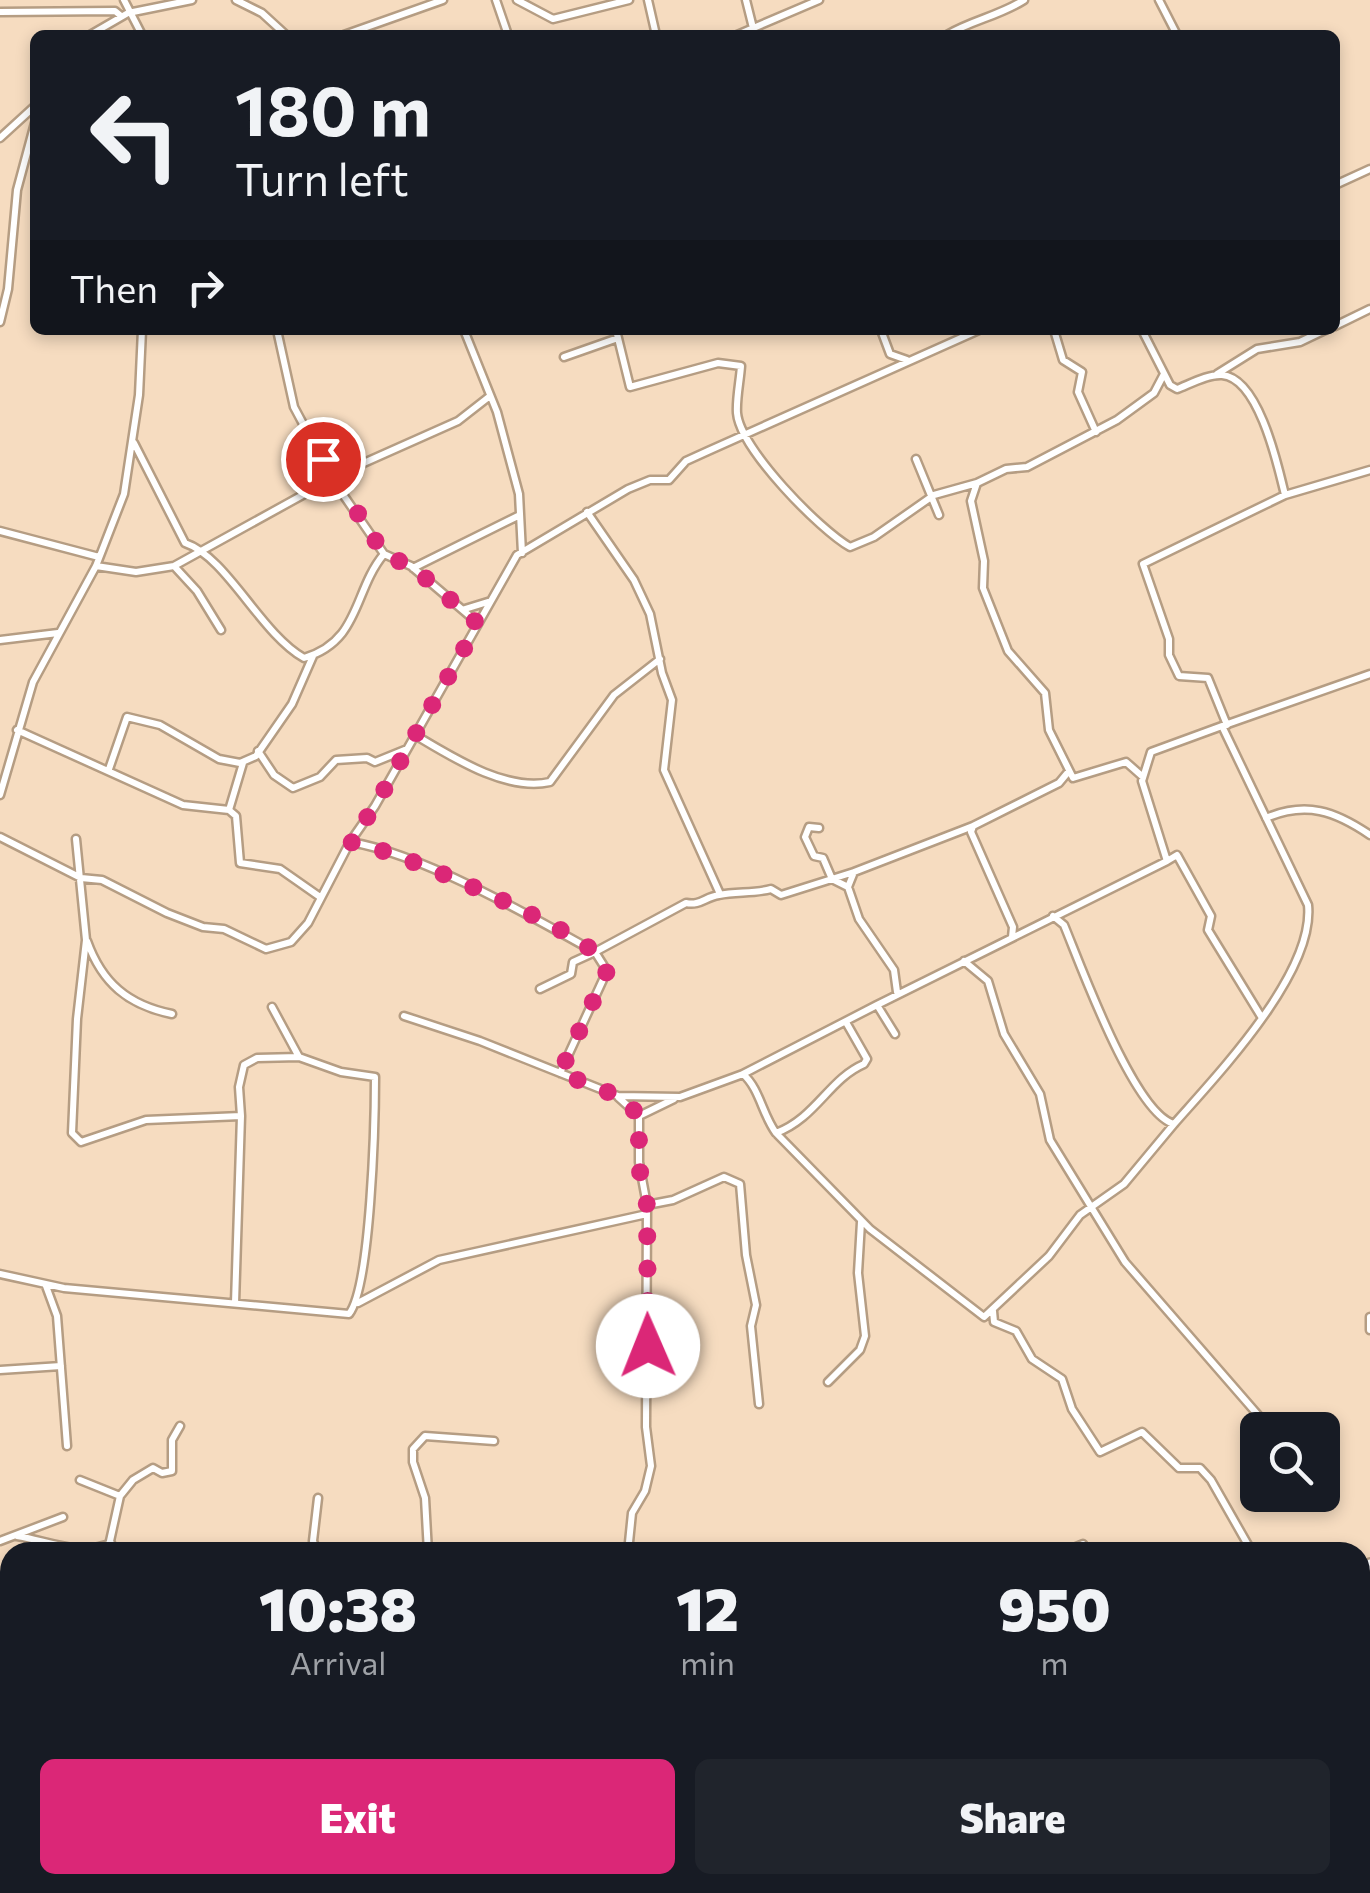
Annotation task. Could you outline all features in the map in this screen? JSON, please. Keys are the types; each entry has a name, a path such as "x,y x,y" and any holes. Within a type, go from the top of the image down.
{"street":[{"path":"124,0 124,14 138,30"},
{"path":"0,12 87,10 124,14 192,0"},
{"path":"236,0 262,13 281,30"},
{"path":"358,30 442,0"},
{"path":"496,0 506,30"},
{"path":"517,0 553,19 629,0"},
{"path":"648,0 655,30"},
{"path":"746,0 753,28"},
{"path":"748,30 819,0"},
{"path":"956,30 986,22 1024,0"},
{"path":"1158,0 1174,30"},
{"path":"98,30 124,14"},
{"path":"0,138 30,111"},
{"path":"0,322 8,289 17,190 30,142"},
{"path":"1340,182 1370,169"},
{"path":"1340,324 1370,309"},
{"path":"0,794 33,682 96,566 127,484 142,335"},
{"path":"278,335 294,407 333,480 384,554 414,568 478,624"},
{"path":"466,335 490,396 520,494 522,553"},
{"path":"564,356 615,335"},
{"path":"617,335 630,386 718,363 741,366 737,412 747,437 802,506 850,547 874,537 934,495 1006,469 1027,468 1096,432 1154,393 1164,374"},
{"path":"883,335 890,354 908,360"},
{"path":"0,837 80,878 102,880 203,927 224,929 266,948 292,942 308,923 350,842 522,553 587,512 650,480 669,480 686,461 968,335"},
{"path":"1056,335 1063,360 1082,372 1078,392 1096,432"},
{"path":"1144,335 1164,374 1177,389 1217,374 1257,349 1300,342 1315,335"},
{"path":"1217,374 1229,376 1259,409 1269,430 1285,495"},
{"path":"96,566 136,572 174,566 333,480 458,421 490,396"},
{"path":"133,442 184,543 204,549 238,594 304,658 323,652 358,613 370,571 384,554"},
{"path":"916,459 934,495 939,516"},
{"path":"742,1074 754,1084 765,1118 776,1133 861,1220 984,1317 993,1311 1093,1207 1124,1184 1262,1018 1296,957 1310,922 1308,905 1225,726 1208,678 1179,676 1168,655 1169,639 1143,564 1285,495 1370,470"},
{"path":"976,483 971,501 984,561 982,588 1008,651 1044,693 1049,730 1073,778 1126,762 1143,777 1167,861"},
{"path":"587,512 634,580 650,614 672,700 664,770 720,894"},
{"path":"414,568 519,516"},
{"path":"0,531 99,557"},
{"path":"174,566 197,591 221,630"},
{"path":"464,609 492,600"},
{"path":"0,640 60,633"},
{"path":"229,810 243,762 258,751 292,704 314,655"},
{"path":"414,736 490,772 533,786 550,782 614,695 661,659"},
{"path":"1143,777 1151,752 1370,674"},
{"path":"109,770 126,717 160,724 219,758 243,762"},
{"path":"17,730 183,805 213,812 229,810 236,816 240,864 280,869 320,897"},
{"path":"258,751 274,775 293,788 320,777 336,760 367,758 375,762 407,750"},
{"path":"540,990 571,974 573,962 686,902 695,905 720,894 746,896 771,889 780,895 832,880 973,826 1059,783 1069,771"},
{"path":"1266,819 1290,808 1333,811 1370,835"},
{"path":"973,826 971,832 1013,927 1012,938"},
{"path":"819,828 809,827 805,837 814,856 822,858 832,880 848,887"},
{"path":"76,839 86,940 77,1018 72,1134 81,1142 146,1120 241,1116"},
{"path":"350,842 396,855 595,952 607,971 560,1073"},
{"path":"640,1116 680,1096 742,1074 847,1024 897,992 1053,916 1090,903 1177,855 1211,916 1208,930 1262,1018"},
{"path":"854,872 848,887 859,919 894,970 897,992"},
{"path":"1053,916 1064,925 1143,1096 1165,1122 1174,1124"},
{"path":"86,940 107,982 132,1002 172,1014"},
{"path":"964,961 988,980 1004,1034 1040,1094 1050,1140 1124,1262 1255,1412"},
{"path":"876,1005 895,1034"},
{"path":"272,1007 299,1057"},
{"path":"404,1016 618,1096 640,1116"},
{"path":"776,1133 815,1111 825,1096 864,1064 867,1059 847,1024"},
{"path":"235,1302 239,1087 244,1065 257,1058 299,1057 374,1078 373,1149 357,1304"},
{"path":"618,1096 680,1096"},
{"path":"629,1542 632,1513 645,1492 651,1466 646,1428 647,1205 638,1162 640,1116"},
{"path":"647,1205 673,1200 724,1178 740,1184 746,1255 756,1305 751,1326 759,1404"},
{"path":"0,1274 46,1285 349,1314 357,1304 440,1260 647,1214"},
{"path":"828,1382 838,1377 860,1350 864,1336 858,1273 861,1220"},
{"path":"46,1285 58,1316 66,1446"},
{"path":"993,1311 994,1322 1016,1332 1032,1359 1062,1379 1072,1409 1100,1452 1142,1432 1150,1436 1179,1468 1200,1468 1212,1480 1246,1542"},
{"path":"1370,1317 1370,1330"},
{"path":"0,1370 61,1366"},
{"path":"111,1542 120,1496 133,1480 152,1468 172,1472 172,1440 180,1426"},
{"path":"428,1542 426,1498 412,1462 414,1450 425,1436 494,1441"},
{"path":"80,1480 120,1496"},
{"path":"313,1542 318,1498"},
{"path":"0,1541 64,1517"},
{"path":"17,1536 37,1542"}],"route":[{"path":"323,459 384,554 414,568 478,624 375,806 350,842 396,855 502,903 595,952 607,971 560,1073 618,1096 640,1116 636,1132 647,1205 648,1346"}]}
